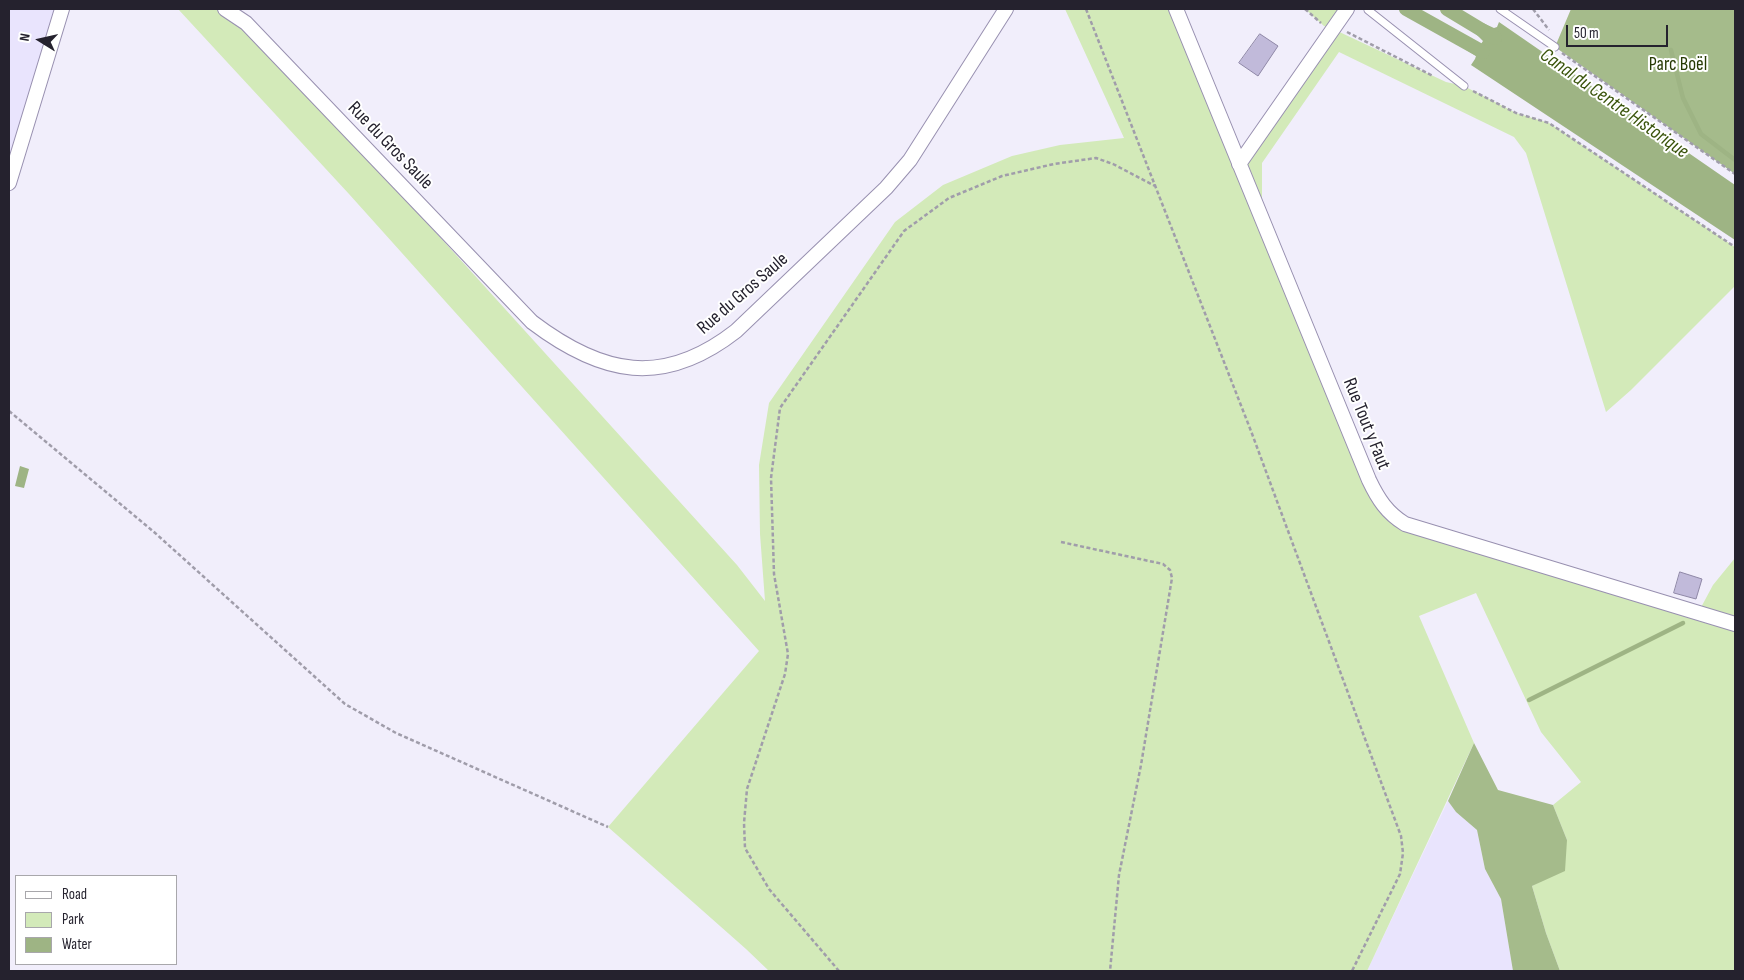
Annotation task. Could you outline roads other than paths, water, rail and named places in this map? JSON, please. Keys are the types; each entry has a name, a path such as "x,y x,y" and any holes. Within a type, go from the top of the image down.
{"street":[{"path":"9,183 62,9"},
{"name":"Rue du Gros Saule","path":"225,9 246,23 532,322 550,336 588,357 613,365 648,368 672,365 694,358 716,346 736,331 886,188 910,160 1006,9"},
{"name":"Rue Tout y Faut","path":"1176,9 1369,480 1379,500 1394,517 1405,524 1735,624"},
{"path":"1239,164 1348,9"}],"lane":[{"path":"1500,9 1555,47"},
{"path":"1368,10 1464,86"}],"water":[{"path":"1499,22 1735,185 1735,240 1471,65 1476,56 1465,49 1470,41 1477,45 1481,44 1483,41 1476,34 1483,23 1494,28 1497,27"},
{"path":"20,466 29,469 24,488 15,486"}],"waterway":[{"name":"Canal du Centre Historique","path":"1406,9 1483,52"},
{"name":"Canal du Centre Historique","path":"1447,9 1495,38"},
{"path":"1671,50 1683,98 1701,134 1735,160"},
{"path":"1529,700 1683,623"}],"park label":[{"name":"Parc Boël","path":"1678,65"}]}
